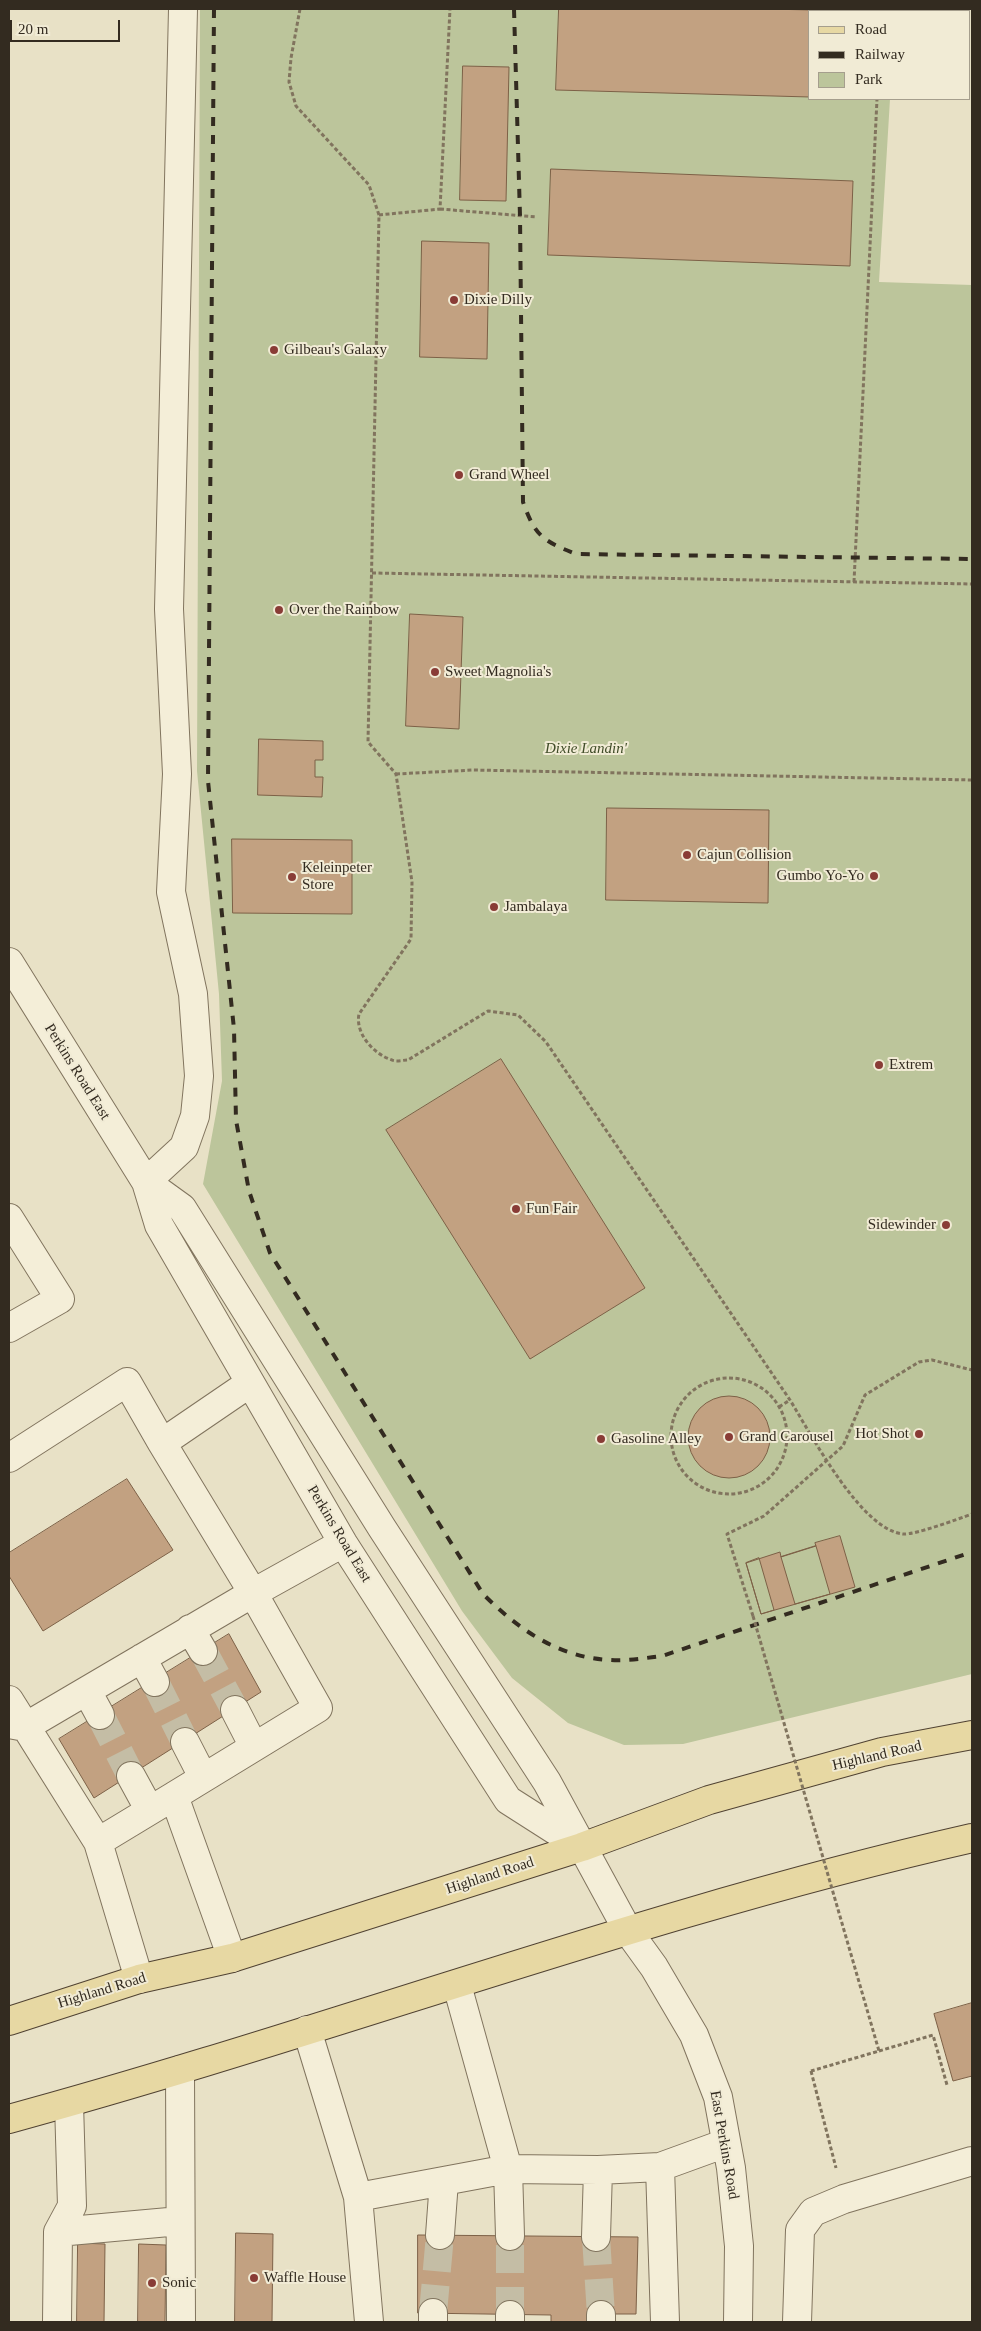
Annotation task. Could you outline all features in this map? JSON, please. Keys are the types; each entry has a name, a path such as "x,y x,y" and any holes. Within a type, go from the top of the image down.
{"main road":[{"name":"Highland Road","path":"9,2021 139,1979 232,1958 582,1847 709,1800 882,1752 972,1735"},
{"path":"9,2119 180,2070 758,1892 972,1838"}],"street":[{"path":"146,1182 184,1147 195,1116 199,1076 193,994 171,892 177,774 170,590 183,9"},
{"name":"Perkins Road East","path":"9,962 146,1182 159,1224 343,1543 508,1800 582,1847"},
{"name":"Perkins Road East","path":"146,1182 182,1208 382,1528 547,1782 628,1931"},
{"path":"9,1218 60,1299 9,1328"},
{"path":"9,1458 127,1382 162,1444 253,1594 318,1708 174,1796 149,1809 98,1842"},
{"path":"162,1444 250,1383"},
{"path":"17,1725 87,1691 142,1658 196,1640 253,1594 343,1543"},
{"path":"142,1658 154,1682"},
{"path":"87,1691 100,1715"},
{"path":"9,1700 17,1725 98,1842 139,1979"},
{"path":"236,1710 254,1747"},
{"path":"185,1742 203,1777"},
{"path":"131,1776 149,1809"},
{"path":"174,1796 232,1958"},
{"name":"East Perkins Road","path":"628,1931 654,1967 694,2035 718,2097 731,2168 739,2246 738,2322"},
{"path":"457,1985 508,2170 510,2236"},
{"path":"307,2030 358,2197 369,2322"},
{"path":"180,2070 181,2322"},
{"path":"57,2322 58,2232 72,2206 69,2102"},
{"path":"358,2197 508,2170 598,2170 660,2167 726,2142"},
{"path":"797,2322 800,2230 813,2212 844,2199 972,2161"},
{"path":"660,2167 665,2322"},
{"path":"596,2237 598,2170"},
{"path":"440,2235 444,2181"},
{"path":"58,2232 180,2221"}],"path":[{"path":"300,9 291,58 289,82 296,106 369,185 379,215 368,742 396,774 412,882 411,939 359,1014 357,1021 360,1032 377,1052 393,1061 408,1060 488,1010 518,1015 546,1042 790,1400 827,1460 861,1507 886,1530 904,1534 972,1514"},
{"path":"440,209 451,10"},
{"path":"854,582 877,100"},
{"path":"379,215 440,209 537,217"},
{"path":"372,573 972,584"},
{"path":"396,774 474,770 972,780"},
{"path":"879,2051 753,1616 727,1534 764,1516 843,1446 865,1395 919,1362 932,1360 972,1370"},
{"path":"723,1378 743,1379 761,1387 775,1399 779,1407 784,1416 788,1435 786,1454 777,1470 763,1484 746,1492 726,1494 708,1490 692,1480 679,1465 672,1447 672,1428 677,1409 689,1394 704,1382 723,1378"},
{"path":"779,1407 790,1400"},
{"path":"844,2199 811,2072 933,2035 947,2085"}],"green space":[{"name":"Dixie Landin'","path":"200,9 878,10 808,10 808,100 890,100 879,282 972,285 972,1674 683,1744 624,1745 568,1723 512,1678 462,1611 203,1184 222,1081 219,994 197,771"}],"building":[{"path":"559,9 810,10 808,97 556,90"},
{"path":"463,66 509,67 506,201 460,200"},
{"path":"551,169 853,181 850,266 548,255"},
{"name":"Dixie Dilly","path":"422,241 489,243 487,359 420,357"},
{"name":"Sweet Magnolia's","path":"410,614 463,617 459,729 406,726"},
{"path":"259,739 323,741 323,760 315,760 315,777 323,777 322,797 258,795"},
{"name":"Cajun Collision","path":"607,808 769,810 768,903 606,900"},
{"name":"Keleinpeter Store","path":"232,839 352,840 352,914 233,913"},
{"name":"Fun Fair","path":"501,1059 645,1288 530,1359 386,1130"},
{"name":"Grand Carousel","path":"729,1396 745,1399 758,1408 767,1421 770,1437 767,1453 758,1466 745,1475 729,1478 713,1475 700,1466 691,1453 688,1437 691,1421 700,1408 713,1399"},
{"path":"127,1479 173,1550 43,1631 9,1576 9,1553"},
{"path":"840,1536 855,1587 761,1614 746,1563 780,1552 781,1557 816,1546 815,1543"},
{"path":"816,1546 830,1594 795,1604 781,1557"},
{"path":"759,1558 774,1610 761,1614 746,1563"},
{"path":"229,1634 261,1692 94,1798 59,1739"},
{"path":"972,2003 972,2076 953,2081 934,2014"},
{"name":"Waffle House","path":"236,2233 273,2234 272,2322 235,2322"},
{"path":"418,2235 638,2237 636,2314 587,2314 587,2322 551,2322 551,2315 418,2313"},
{"path":"78,2243 105,2244 104,2322 77,2322"},
{"name":"Sonic","path":"139,2244 166,2245 165,2322 138,2322"}],"tunnel":[{"path":"203,1651 235,1710"},
{"path":"155,1682 185,1742"},
{"path":"100,1715 131,1776"},
{"path":"433,2313 440,2235"},
{"path":"510,2236 510,2315"},
{"path":"596,2237 601,2315"}],"railway":[{"path":"214,9 208,781 234,1029 236,1120 249,1191 270,1253 483,1594 526,1630 557,1648 574,1654 611,1660 662,1656 972,1552"},
{"path":"514,9 520,216 523,502 536,530 548,541 576,554 972,559"}],"place":[{"name":"Dixie Dilly","path":"454,300"},
{"name":"Gilbeau's Galaxy","path":"274,350"},
{"name":"Grand Wheel","path":"459,475"},
{"name":"Over the Rainbow","path":"279,610"},
{"name":"Sweet Magnolia's","path":"435,672"},
{"name":"Cajun Collision","path":"687,855"},
{"name":"Gumbo Yo-Yo","path":"874,876"},
{"name":"Keleinpeter Store","path":"292,877"},
{"name":"Jambalaya","path":"494,907"},
{"name":"Extrem","path":"879,1065"},
{"name":"Fun Fair","path":"516,1209"},
{"name":"Sidewinder","path":"946,1225"},
{"name":"Hot Shot","path":"919,1434"},
{"name":"Grand Carousel","path":"729,1437"},
{"name":"Gasoline Alley","path":"601,1439"},
{"name":"Waffle House","path":"254,2278"},
{"name":"Sonic","path":"152,2283"}]}
